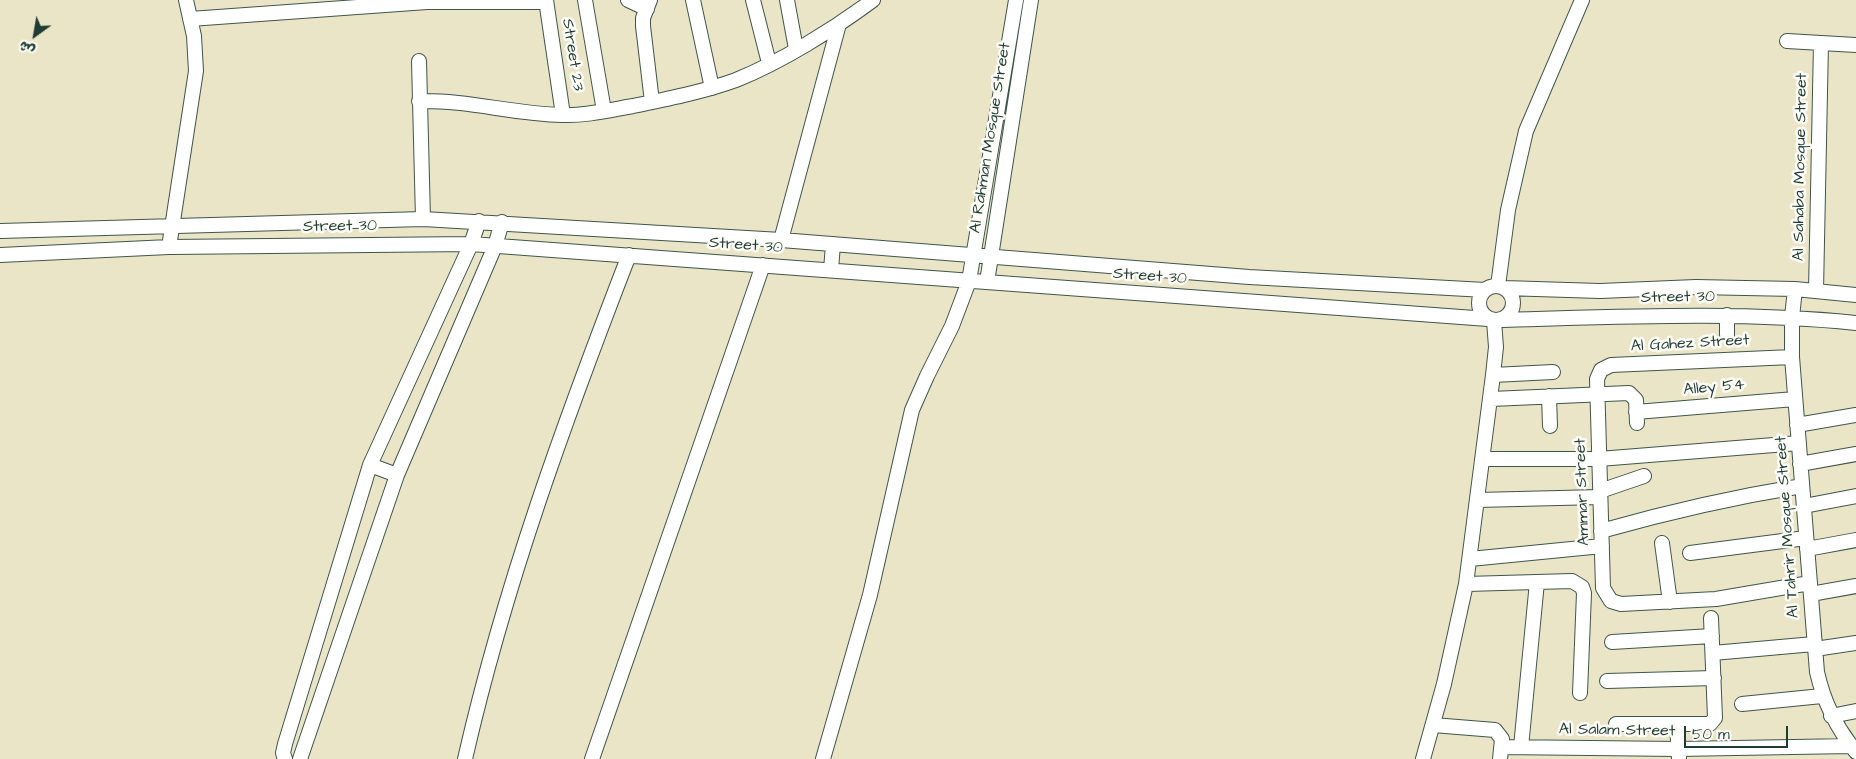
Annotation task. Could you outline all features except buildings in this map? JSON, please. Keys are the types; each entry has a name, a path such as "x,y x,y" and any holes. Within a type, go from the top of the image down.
{"street":[{"path":"169,247 196,70 196,53 186,0"},
{"path":"586,0 604,112"},
{"path":"628,0 649,4 642,26 652,102"},
{"path":"693,0 712,88"},
{"path":"753,0 768,63"},
{"path":"787,0 796,49"},
{"name":"Al Rahman Mosque Street","path":"824,759 870,595 912,410 952,326 969,281 1016,0"},
{"name":"Al Rahman Mosque Street","path":"988,282 1031,0"},
{"path":"1424,759 1466,584 1491,399 1496,347 1494,320 1479,308 1479,302 1496,288 1511,193 1526,131 1582,0"},
{"path":"190,19 427,1 546,1"},
{"name":"Street 23","path":"546,1 563,115"},
{"path":"419,101 458,102 523,113 563,115 604,112 652,102 712,88 737,79 796,49 839,24 870,1"},
{"path":"782,240 839,24"},
{"path":"1787,41 1856,45"},
{"name":"Al Sahaba Mosque Street","path":"1816,291 1821,43"},
{"path":"419,61 423,219"},
{"name":"Street 30","path":"0,231 423,219 502,222 782,240 1249,277 1567,292 1696,287 1795,289 1856,295"},
{"path":"285,759 283,753 285,744 370,465 471,244 479,221"},
{"path":"300,759 397,476 495,246 502,222"},
{"name":"Street 30","path":"0,255 169,247 471,244 1494,320 1728,315 1792,317 1856,323"},
{"path":"831,270 833,244"},
{"path":"464,759 484,675 525,536 575,396 629,255"},
{"path":"592,759 763,265"},
{"path":"1494,320 1511,312 1513,305 1510,292 1496,288"},
{"name":"Al Tahrir Mosque Street","path":"1795,289 1792,317 1792,357 1814,646 1822,696 1831,716 1854,749"},
{"path":"1727,335 1728,315"},
{"name":"Al Gahez Street","path":"1597,379 1601,370 1611,365 1792,357"},
{"path":"1493,375 1552,372"},
{"name":"Ammar Street","path":"1597,379 1603,588 1611,601 1621,604 1670,602"},
{"path":"1491,399 1598,394"},
{"name":"Alley 54","path":"1598,394 1632,394 1636,400 1637,418 1795,399"},
{"path":"1549,396 1550,426"},
{"path":"1797,425 1856,415"},
{"path":"1482,459 1599,459 1799,443"},
{"path":"1800,464 1856,454"},
{"path":"370,465 397,476"},
{"path":"1477,500 1600,494 1644,476"},
{"path":"1601,531 1676,510 1802,486"},
{"path":"1804,506 1856,496"},
{"path":"1690,553 1856,540"},
{"path":"1662,543 1670,602 1716,600 1810,589 1856,586"},
{"path":"1470,559 1602,546"},
{"path":"1466,584 1572,581 1582,587 1584,593 1580,693"},
{"path":"1521,747 1538,582"},
{"path":"1616,724 1714,722 1716,718 1711,618"},
{"path":"1612,642 1712,636"},
{"path":"1713,653 1856,643"},
{"path":"1607,681 1714,678"},
{"path":"1742,704 1822,696"},
{"path":"1831,716 1856,710"},
{"path":"1677,724 1678,754"},
{"path":"1433,725 1495,730 1501,748"},
{"name":"Al Salam Street","path":"1501,748 1521,747 1678,754 1854,749"}]}
